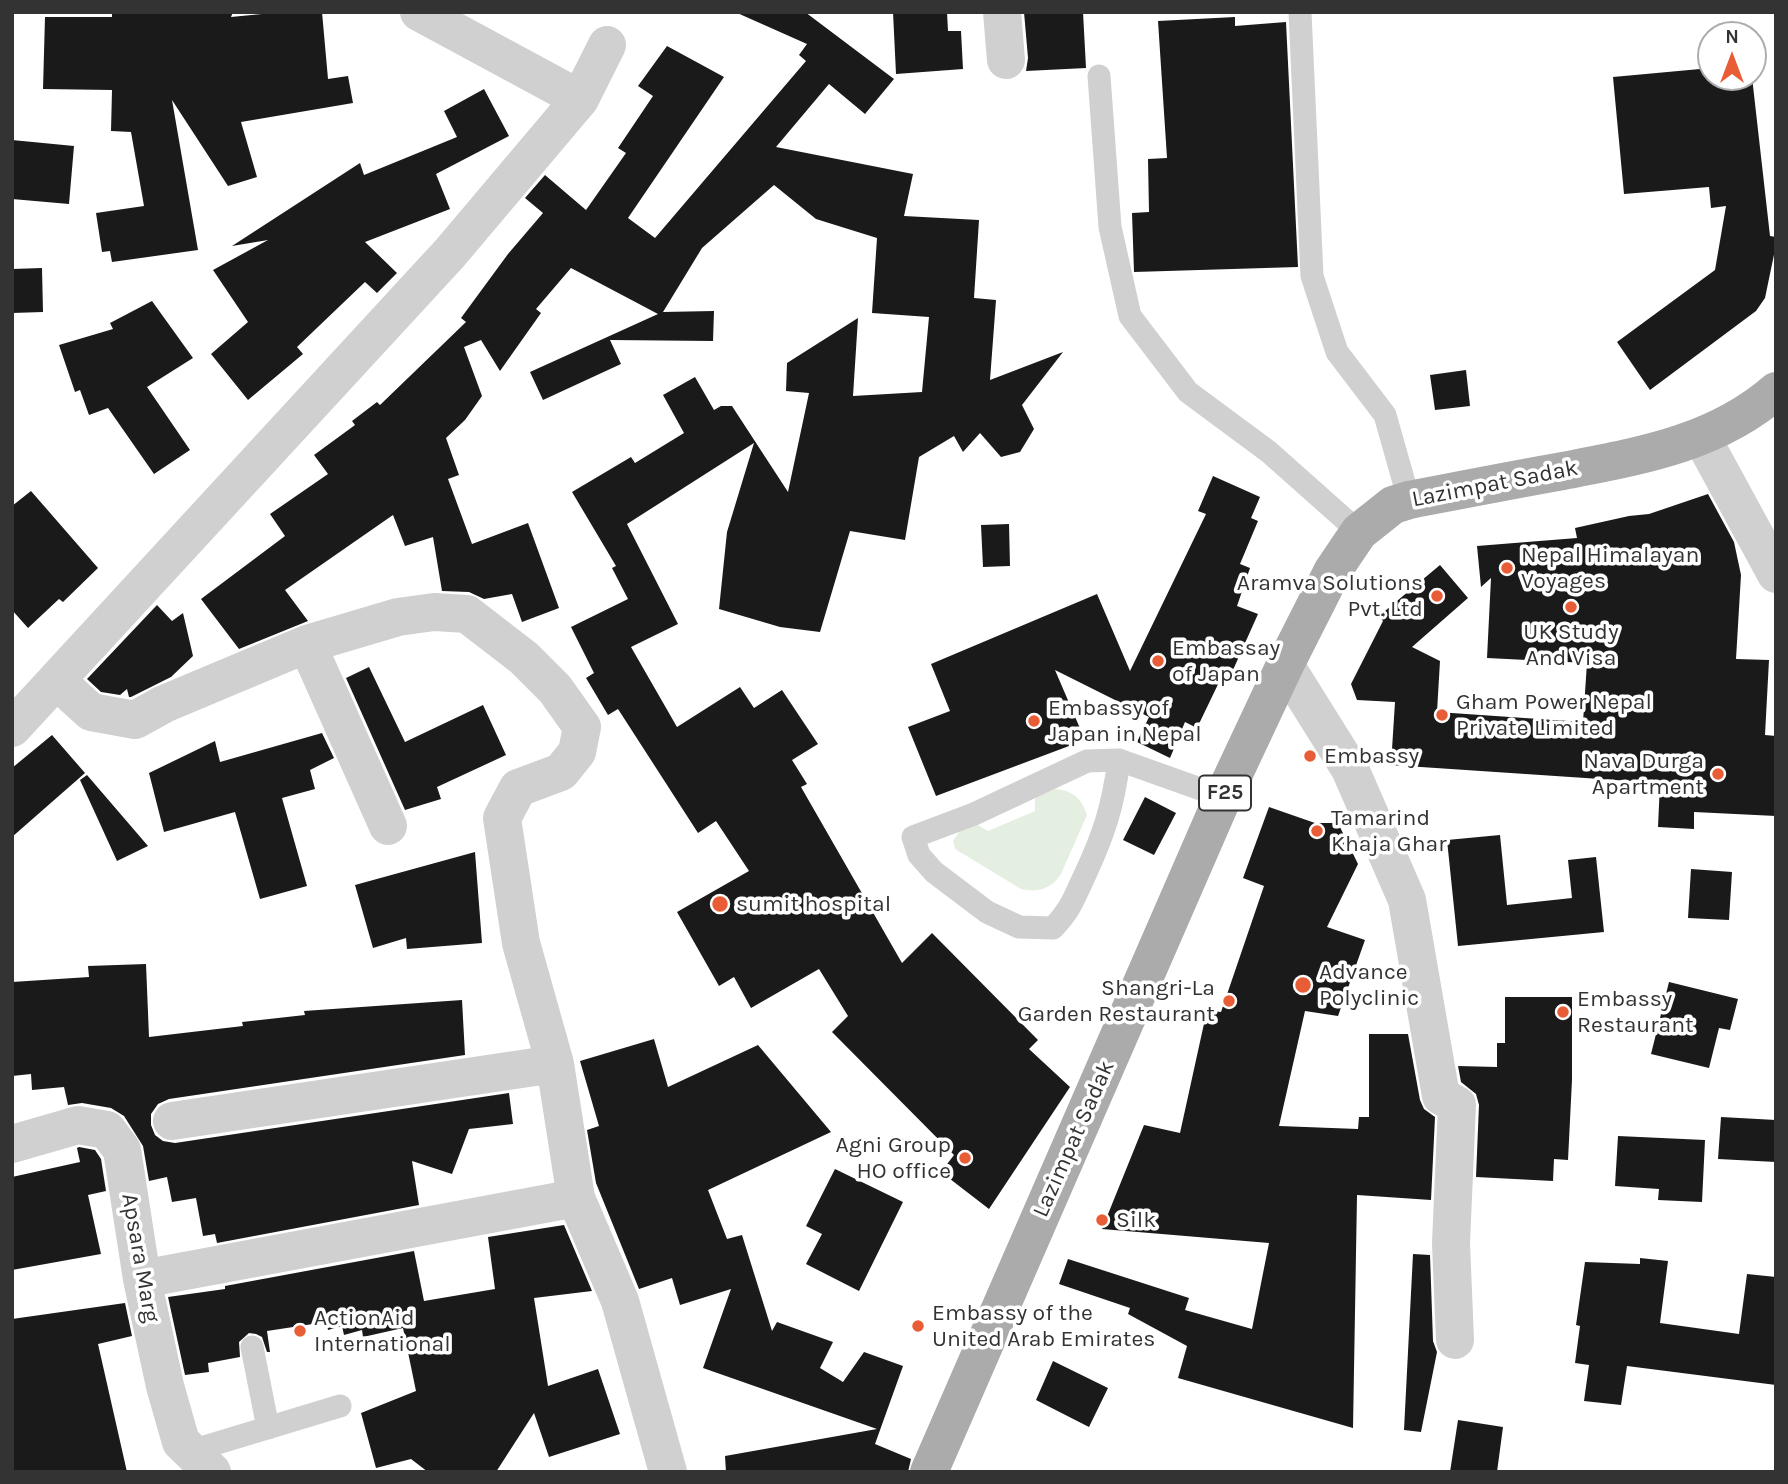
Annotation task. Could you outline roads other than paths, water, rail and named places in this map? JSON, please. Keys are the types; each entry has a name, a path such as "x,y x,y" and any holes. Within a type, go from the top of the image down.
{"main road":[{"name":"Lazimpat Sadak","path":"929,1472 1223,797 1332,572 1359,532 1393,505 1409,500 1650,454 1702,438 1756,409 1776,391"}],"street":[{"path":"419,12 580,99"},
{"path":"1002,12 1006,60"},
{"path":"12,728 450,253 580,99 607,44"},
{"path":"1702,438 1776,574"},
{"path":"57,681 91,712 135,720 164,704 307,644 398,617 434,612 467,614 524,657 555,689 582,727 577,752 561,772 518,788 502,818 520,943 555,1064 576,1198 620,1301 668,1472"},
{"path":"307,644 388,826"},
{"path":"1285,665 1350,769 1407,900 1441,1096 1457,1105 1451,1243 1455,1340"},
{"path":"172,1121 555,1064"},
{"name":"Apsara Marg","path":"12,1144 78,1125 107,1130 122,1150 142,1279 168,1397 181,1442 202,1461"},
{"path":"142,1279 576,1198"}],"lane":[{"path":"1300,12 1312,276 1336,352 1385,415 1409,500"},
{"path":"1099,76 1110,227 1130,316 1188,392 1269,452 1359,532"},
{"path":"1119,760 1107,826 1070,909 1053,928 1019,927 987,912 934,872 919,855 913,836 974,814 1087,761 1119,760 1223,797"},
{"path":"251,1347 268,1428"},
{"path":"202,1461 268,1428 340,1406"}],"place":[{"name":"Nepal Himalayan Voyages","path":"1507,568"},
{"name":"Aramva Solutions Pvt. Ltd","path":"1437,596"},
{"name":"UK Study And Visa","path":"1571,607"},
{"name":"Embassay of Japan","path":"1158,661"},
{"name":"Gham Power Nepal Private Limited","path":"1442,715"},
{"name":"Embassy of Japan in Nepal","path":"1034,721"},
{"name":"Embassy","path":"1310,756"},
{"name":"Nava Durga Apartment","path":"1718,774"},
{"name":"Tamarind Khaja Ghar","path":"1317,831"},
{"name":"sumit hospital","path":"720,904"},
{"name":"Advance Polyclinic","path":"1303,985"},
{"name":"Shangri-La Garden Restaurant","path":"1229,1001"},
{"name":"Embassy Restaurant","path":"1563,1012"},
{"name":"Agni Group HO office","path":"965,1158"},
{"name":"Silk","path":"1102,1220"},
{"name":"Embassy of the United Arab Emirates","path":"918,1326"},
{"name":"ActionAid International","path":"300,1331"}]}
